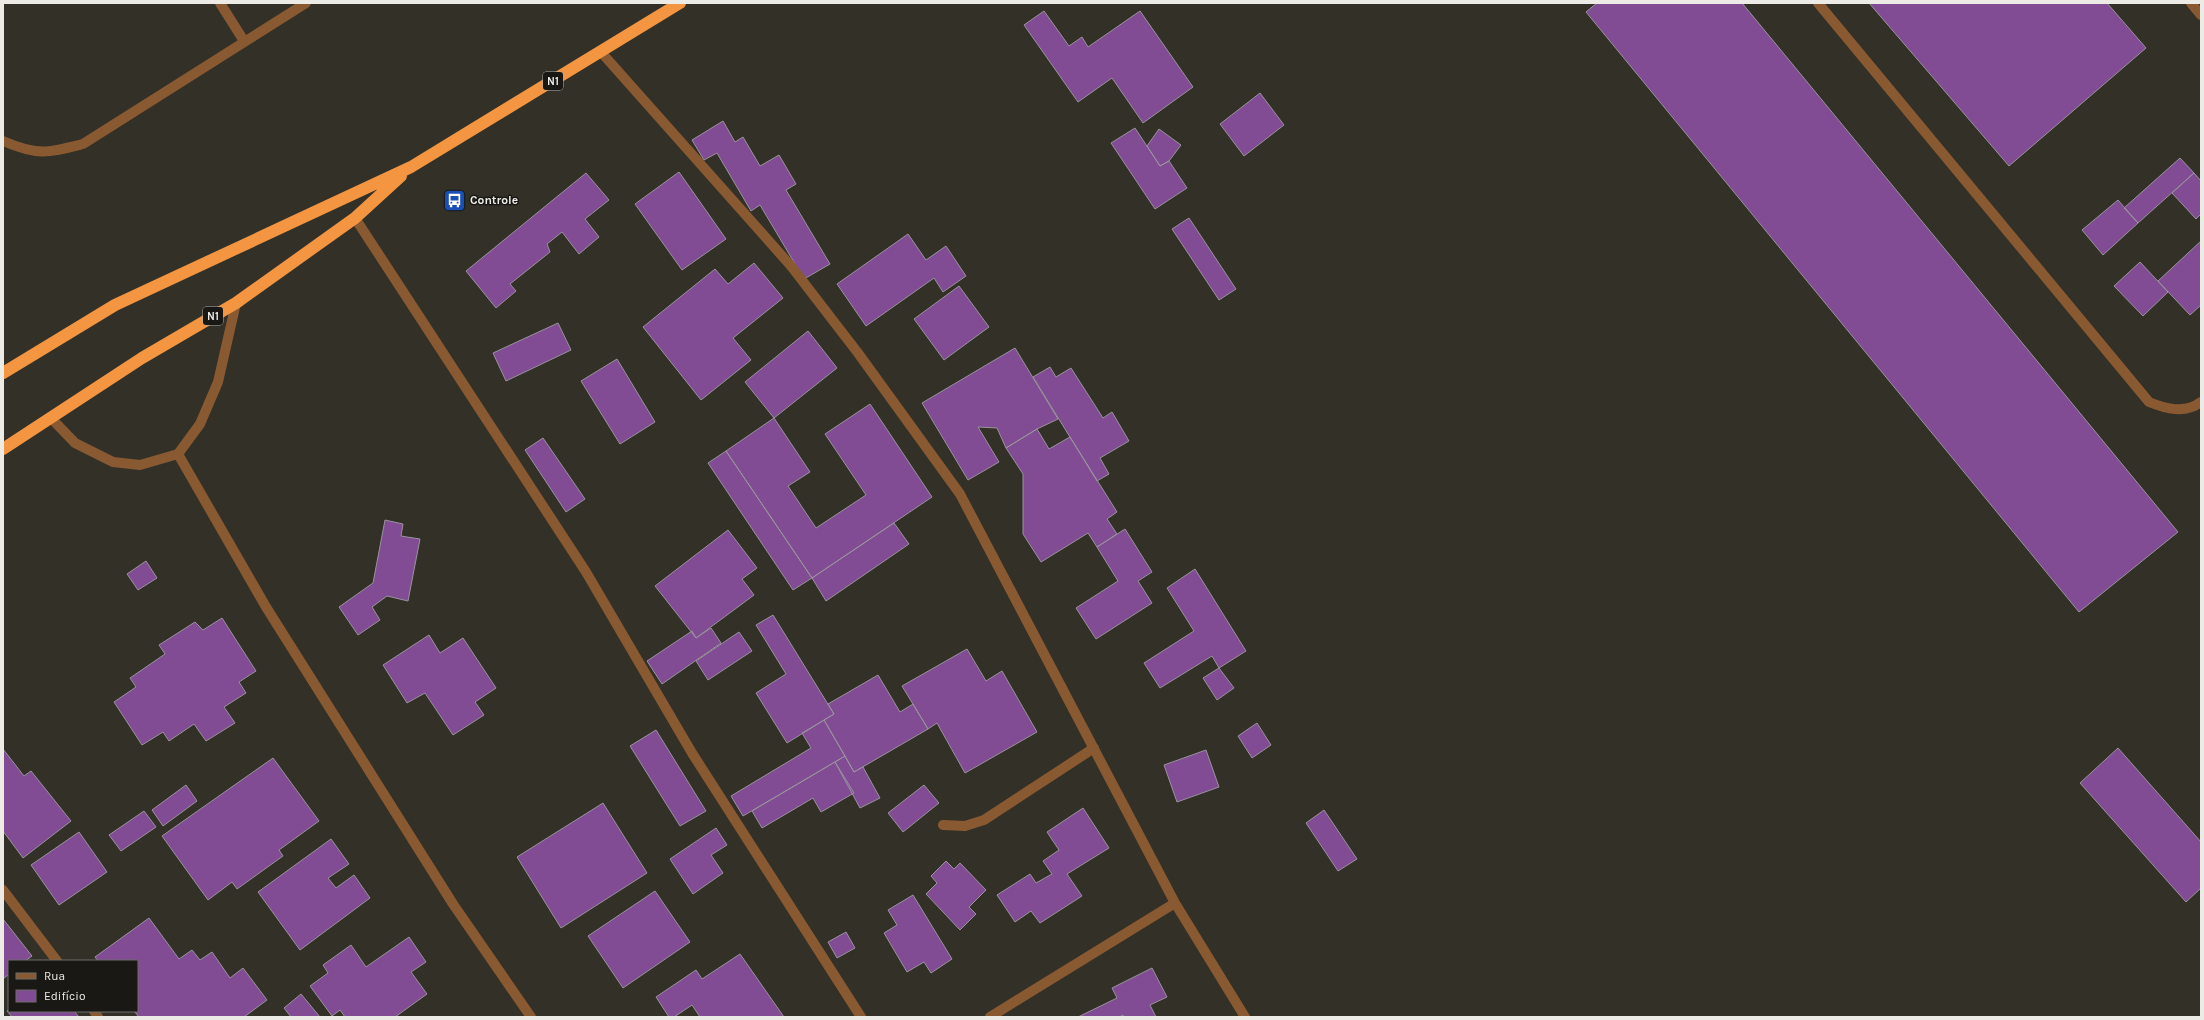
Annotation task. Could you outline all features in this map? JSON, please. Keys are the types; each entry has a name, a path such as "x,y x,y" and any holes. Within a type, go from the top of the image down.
{"highway":[{"name":"N1","path":"3,372 115,305 411,167 680,3"},
{"name":"N1","path":"3,449 142,358 236,303 355,218 411,167"}],"street":[{"path":"220,3 244,41"},
{"path":"3,141 22,149 47,153 83,144 306,3"},
{"path":"1818,3 2149,402 2163,408 2179,410 2196,406 2201,402"},
{"path":"2191,3 2201,15"},
{"path":"601,52 791,266 858,353 960,494 1175,903 1245,1017"},
{"path":"355,218 586,572 692,753 861,1017"},
{"path":"51,418 75,443 113,462 140,465 178,454 200,424 218,382 236,303"},
{"path":"178,454 266,607 453,904 530,1017"},
{"path":"943,825 965,826 984,820 1094,748"},
{"path":"3,890 56,960"},
{"path":"990,1017 1175,903"}],"building":[{"path":"1597,3 1742,3 2178,532 2079,612 1586,12"},
{"path":"1869,3 2107,3 2146,48 2009,166"},
{"path":"1044,11 1069,46 1082,37 1088,47 1140,11 1193,87 1143,123 1112,78 1078,102 1024,25"},
{"path":"1260,93 1284,125 1244,156 1220,124"},
{"path":"723,121 735,142 743,137 760,166 779,155 796,184 786,190 830,264 804,279 760,205 751,211 717,153 704,160 692,140"},
{"path":"1135,128 1160,166 1169,161 1187,188 1155,209 1111,143"},
{"path":"1159,129 1181,145 1169,161 1160,166 1147,146"},
{"path":"2180,158 2194,173 2138,223 2124,208"},
{"path":"679,172 726,239 682,270 635,204"},
{"path":"586,173 609,200 585,219 599,237 579,254 562,232 547,244 550,252 510,284 516,291 496,308 466,271"},
{"path":"2194,173 2201,181 2201,214 2196,219 2172,193"},
{"path":"2118,200 2138,223 2103,255 2082,230"},
{"path":"1189,218 1236,289 1219,300 1172,229"},
{"path":"908,234 926,260 946,246 966,276 943,292 934,278 866,326 837,284"},
{"path":"2201,241 2201,305 2190,315 2158,281"},
{"path":"2140,262 2168,292 2143,316 2114,286"},
{"path":"754,263 783,298 733,338 751,360 701,400 643,327 715,269 728,284"},
{"path":"959,286 989,327 944,360 914,319"},
{"path":"558,323 571,350 506,381 493,353"},
{"path":"808,331 837,368 774,418 745,382"},
{"path":"1015,348 1058,419 1037,429 1006,448 997,428 978,427 999,462 968,480 922,403"},
{"path":"617,359 655,422 620,444 581,381"},
{"path":"1050,367 1056,377 1071,368 1103,418 1112,412 1129,441 1100,458 1109,474 1097,481 1033,377"},
{"path":"870,404 932,497 812,578 726,451 774,418 810,472 788,486 816,528 866,495 825,434"},
{"path":"1037,429 1049,449 1070,437 1117,512 1107,519 1117,534 1097,547 1088,533 1041,562 1023,534 1023,474 1006,448"},
{"path":"543,438 585,499 566,512 525,450"},
{"path":"726,451 812,578 793,590 708,463"},
{"path":"385,520 403,524 401,536 420,539 408,601 387,596 372,607 380,620 358,635 339,607 373,583"},
{"path":"894,523 909,544 826,601 812,578"},
{"path":"1125,529 1152,572 1138,581 1152,603 1096,639 1076,608 1118,581 1097,547"},
{"path":"728,530 757,568 742,579 754,595 696,638 655,586"},
{"path":"146,561 157,578 138,590 127,574"},
{"path":"1195,569 1246,651 1219,668 1212,656 1160,688 1144,663 1194,631 1167,588"},
{"path":"773,615 834,714 787,743 756,693 786,674 756,625"},
{"path":"222,618 256,671 239,682 246,693 224,707 235,723 206,741 194,724 169,741 163,732 142,745 114,702 136,687 130,678 165,654 159,645 195,622 203,630"},
{"path":"711,628 721,643 662,684 647,661 692,631 696,638"},
{"path":"739,632 752,651 708,680 696,661"},
{"path":"429,635 440,653 463,638 496,688 475,702 484,715 453,735 425,693 407,703 383,665"},
{"path":"967,649 986,681 1002,671 1037,732 965,773 937,723 928,729 902,686"},
{"path":"1219,668 1234,688 1217,700 1203,678"},
{"path":"878,675 900,712 913,704 928,729 854,772 824,720 834,714 828,704"},
{"path":"824,720 845,756 743,816 731,796 811,748 802,733"},
{"path":"1257,723 1271,745 1252,758 1238,736"},
{"path":"656,730 706,811 680,826 630,746"},
{"path":"2118,748 2201,842 2201,888 2186,902 2080,783"},
{"path":"3,749 24,776 31,771 71,821 23,858 3,831"},
{"path":"1206,750 1219,787 1177,802 1164,765"},
{"path":"845,756 854,772 863,767 880,798 860,808 835,762"},
{"path":"273,758 319,821 279,850 283,856 237,889 232,882 208,900 162,836"},
{"path":"835,762 854,793 821,812 813,798 762,828 752,811"},
{"path":"186,785 197,801 163,826 152,810"},
{"path":"924,785 939,803 903,832 888,813"},
{"path":"603,803 647,873 561,928 517,857"},
{"path":"1083,808 1109,848 1067,874 1082,896 1040,923 1031,911 1015,922 997,895 1030,874 1036,883 1052,874 1043,861 1059,850 1047,832"},
{"path":"1324,810 1357,859 1338,871 1306,823"},
{"path":"144,811 156,827 121,851 109,835"},
{"path":"716,828 727,845 711,855 723,873 693,894 670,859"},
{"path":"79,832 107,872 59,905 31,865"},
{"path":"331,839 349,864 328,878 336,888 354,875 370,898 300,950 258,892"},
{"path":"946,861 954,869 960,863 986,890 969,907 976,914 960,930 926,894 937,883 931,876"},
{"path":"655,891 690,942 623,988 588,936"},
{"path":"913,895 952,959 931,973 924,962 907,972 884,933 897,925 888,910"},
{"path":"149,918 179,959 192,950 200,960 212,952 230,978 243,968 267,1000 244,1017 139,1017 135,1012 138,1012 138,960 97,960 95,957"},
{"path":"3,919 32,956 26,960 8,960 8,975 3,979"},
{"path":"846,932 855,948 837,958 828,942"},
{"path":"409,937 426,962 411,972 427,994 395,1017 345,1017 340,1010 332,1016 310,986 328,973 323,965 351,945 366,967"},
{"path":"740,954 784,1017 700,1017 692,1005 674,1017 669,1017 656,997 696,970 702,979"},
{"path":"1152,968 1167,997 1150,1005 1156,1017 1124,1017 1123,1015 1119,1017 1078,1017 1117,998 1112,988"},
{"path":"301,994 320,1017 291,1017 284,1008"},
{"path":"7,1011 75,1012 79,1017 12,1017"}],"place":[{"name":"Controle","path":"455,200"}]}
